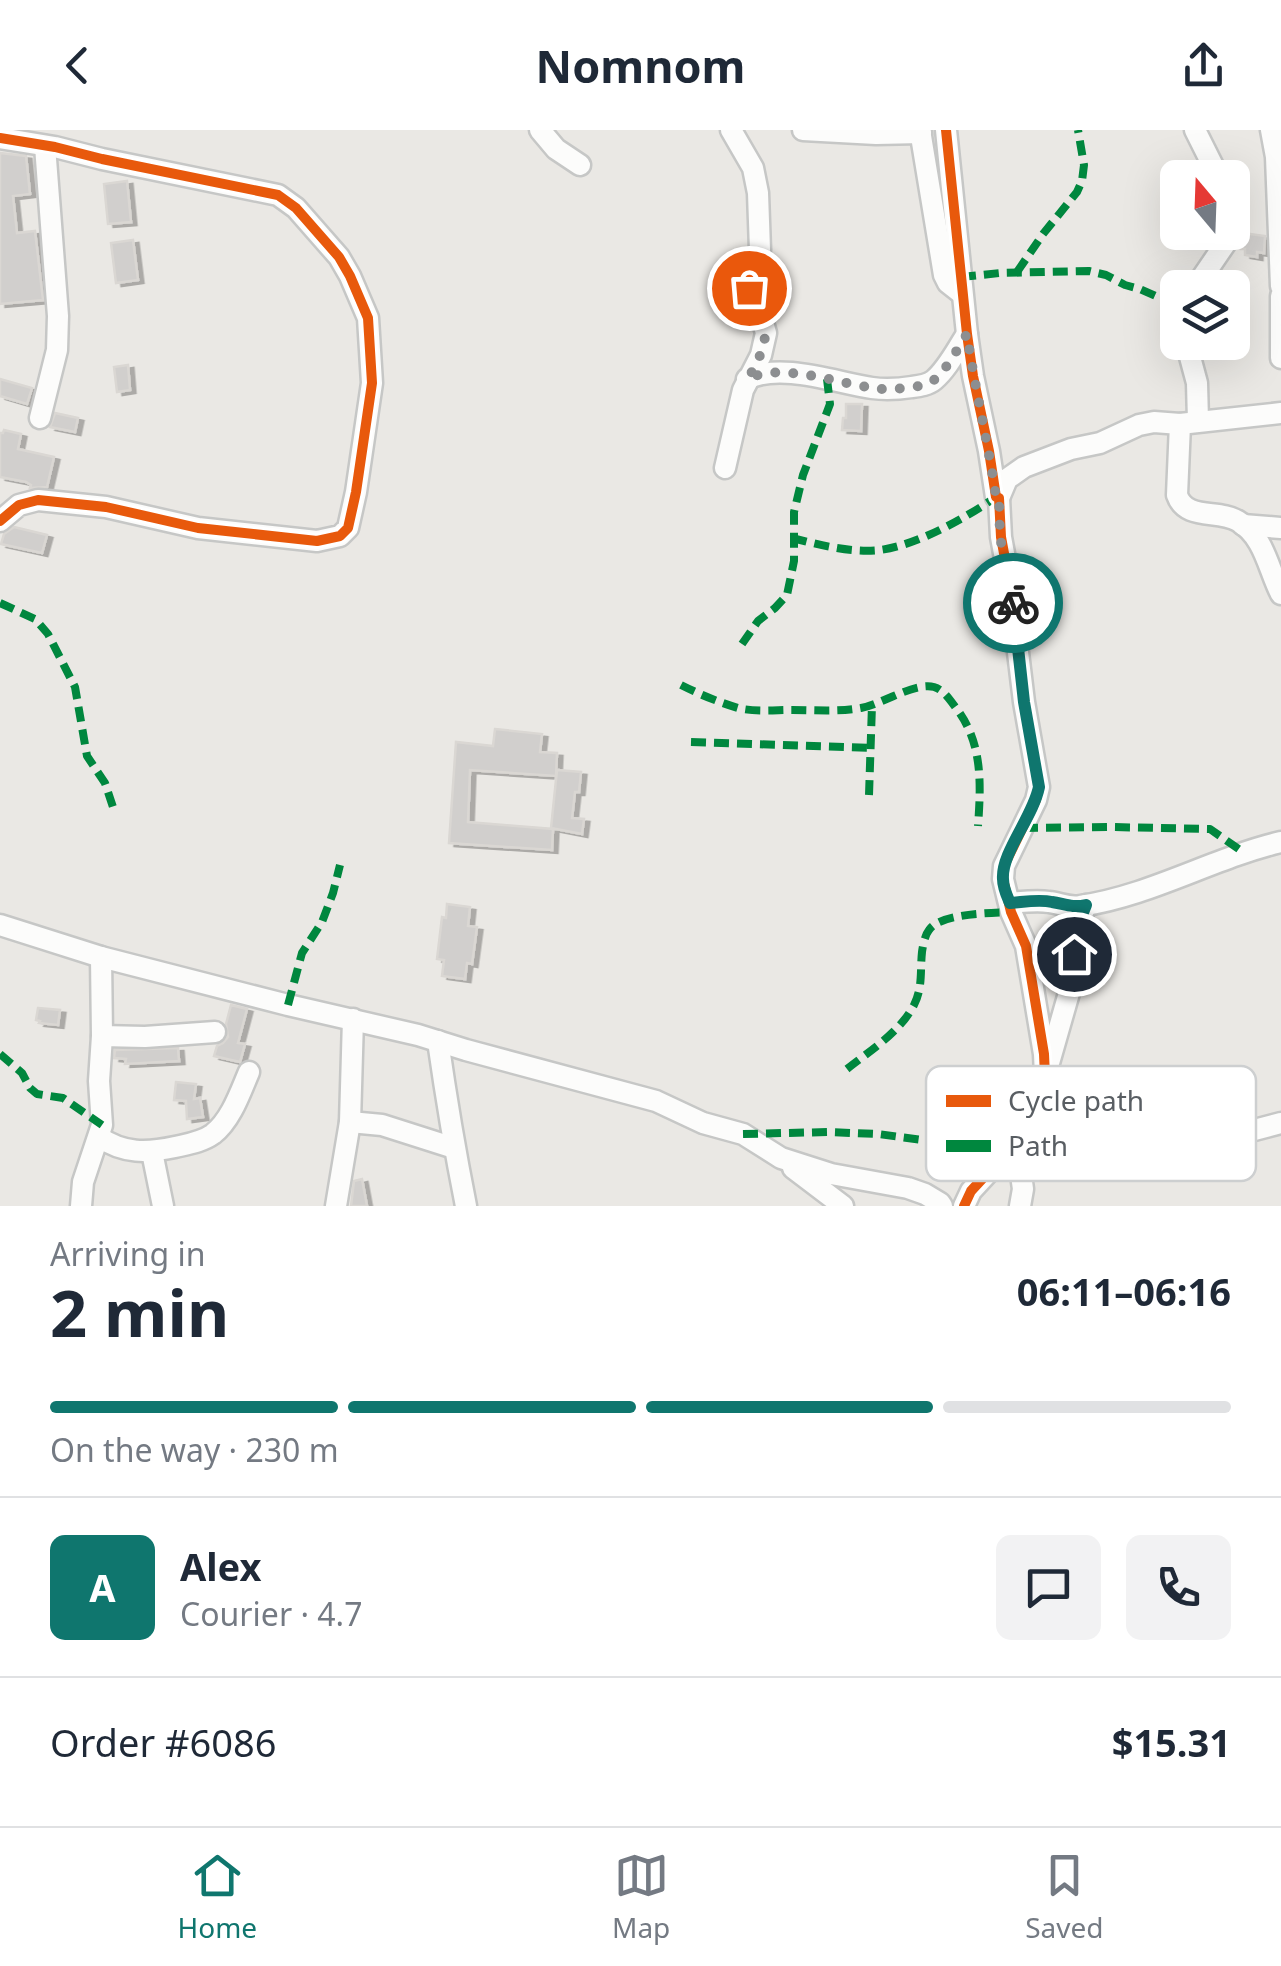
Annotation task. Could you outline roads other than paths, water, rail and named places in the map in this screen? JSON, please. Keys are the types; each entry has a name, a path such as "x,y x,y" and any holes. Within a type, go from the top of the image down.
{"street":[{"path":"540,130 556,149 580,165"},
{"path":"725,468 748,379 766,333 749,292 760,250 758,193 753,168 731,130"},
{"path":"803,130 921,132 944,276 962,294"},
{"path":"946,130 973,376 999,498"},
{"path":"1195,130 1210,160"},
{"path":"1271,130 1276,157 1281,286"},
{"path":"0,138 278,195 320,234 350,276 368,318 372,383 356,492 348,528 340,536 317,541 239,534 106,507 38,500 19,505 0,521"},
{"path":"40,418 57,350 58,316 45,146"},
{"path":"1281,296 1281,358"},
{"path":"748,379 773,373 874,388 924,386 944,368 967,334"},
{"path":"1192,360 1179,502 1190,511 1222,514 1243,525 1262,545 1281,594"},
{"path":"1045,1066 1026,946 1002,879 1039,787 1000,537 999,498 1008,479 1024,467 1100,443 1146,423 1281,413"},
{"path":"1243,525 1281,528"},
{"path":"1010,903 1086,905 1281,842"},
{"path":"1048,1066 1069,993 1078,925 1086,905"},
{"path":"0,925 100,957 438,1041 656,1101 702,1123 743,1134 843,1206"},
{"path":"80,1206 83,1182 102,1125 100,957"},
{"path":"336,1206 350,1122 353,1019"},
{"path":"102,1036 215,1032"},
{"path":"438,1041 466,1206"},
{"path":"99,1137 129,1150 152,1152 201,1140 214,1133 236,1104 249,1072"},
{"path":"350,1122 382,1125 450,1148"},
{"path":"1256,1130 1281,1123"},
{"path":"152,1152 162,1206"},
{"path":"781,1158 831,1174 908,1188 941,1204 967,1198 986,1181"},
{"path":"1019,1181 1023,1189 1020,1206"}]}
